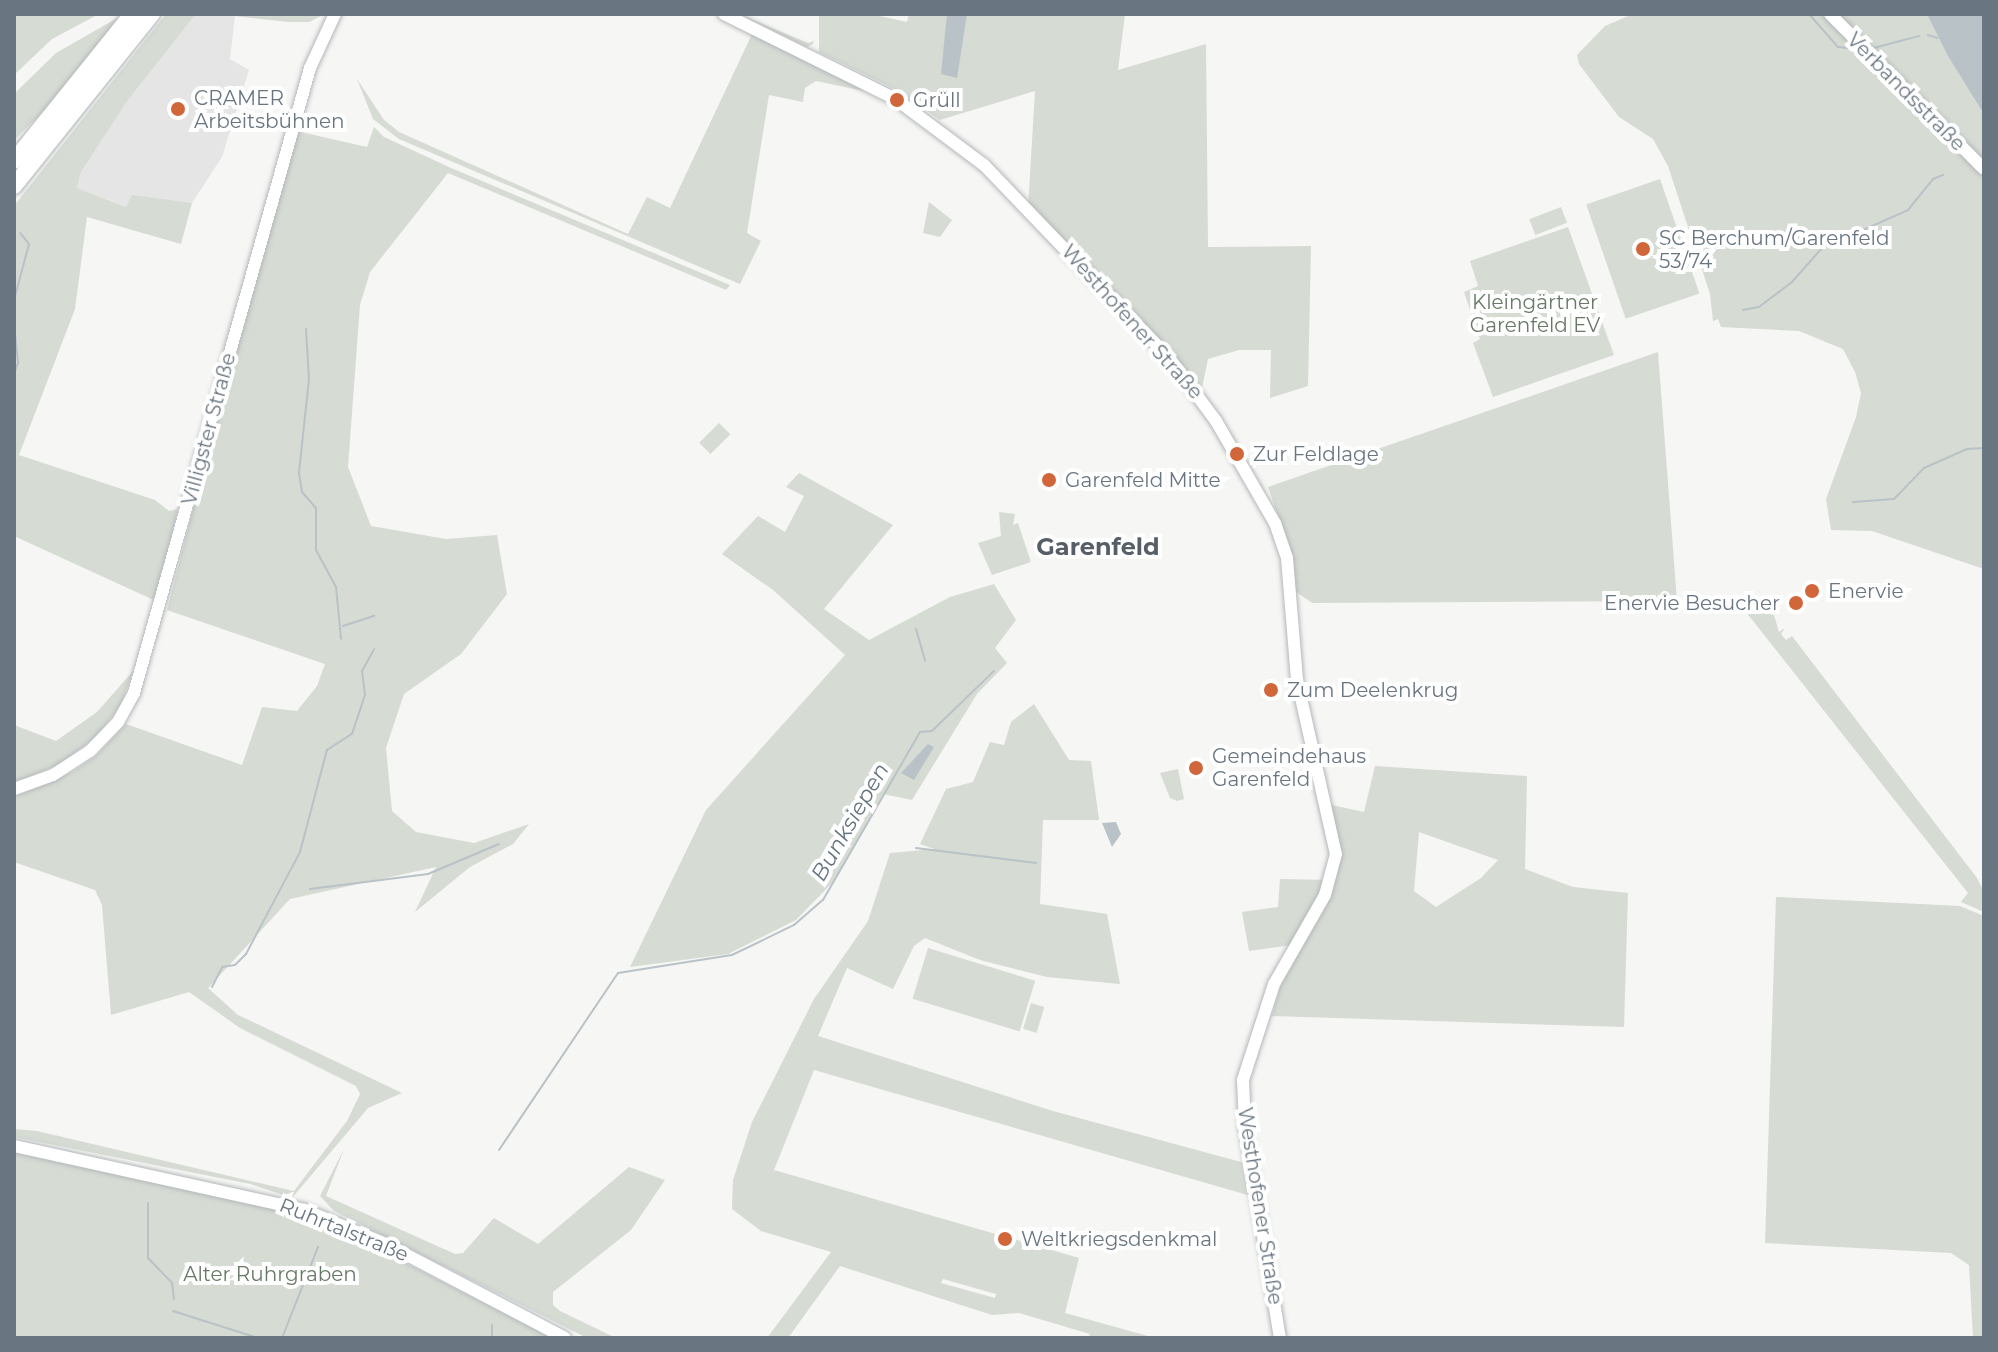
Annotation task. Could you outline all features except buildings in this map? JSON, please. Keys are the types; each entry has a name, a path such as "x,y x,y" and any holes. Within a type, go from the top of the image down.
{"highway":[{"path":"14,161 132,14"},
{"path":"14,186 152,14"}],"main road":[{"name":"Villigster Straße","path":"14,789 53,775 90,751 118,722 134,693 310,68 335,14"},
{"name":"Westhofener Straße","path":"724,14 897,100 984,165 1170,359 1216,421 1275,523 1287,558 1297,680 1336,854 1325,895 1274,984 1243,1080 1245,1127 1280,1338"},
{"name":"Verbandsstraße","path":"1830,14 1868,56 1984,169"},
{"name":"Ruhrtalstraße","path":"14,1146 305,1210 386,1244 565,1338"}],"shaded area":[{"name":"CRAMER Arbeitsbühnen","path":"196,14 235,14 230,59 249,70 222,157 192,203 132,196 127,207 77,188 81,172 128,100"},
{"path":"947,14 967,14 957,78 941,74"},
{"path":"1927,14 1984,14 1984,114 1948,56"},
{"path":"928,744 934,747 914,780 901,773"},
{"path":"1116,822 1121,834 1112,847 1102,823"}],"green space":[{"path":"14,14 99,14 52,39 14,75"},
{"path":"166,14 196,14 128,100 81,172 77,188 126,207 132,195 192,203 181,244 87,217 75,309 19,455 155,500 169,511 178,509 156,601 14,536 14,206"},
{"path":"325,14 309,22 235,16"},
{"path":"739,14 808,43 814,41 813,44 807,47"},
{"path":"819,14 870,14 907,22 909,14 1125,14 1118,70 1206,44 1208,247 1311,246 1308,386 1270,398 1271,350 1239,350 1208,359 1200,398 1028,208 1035,91 940,120 893,88 819,52"},
{"path":"1633,14 1929,15 1984,114 1984,569 1872,531 1831,530 1826,499 1856,417 1861,393 1855,372 1843,349 1799,331 1721,327 1718,319 1713,321 1710,294 1668,166 1653,139 1619,117 1579,64 1577,55 1605,26"},
{"path":"119,17 55,100 14,140 14,94 56,53"},
{"path":"753,32 869,92 816,81 805,88 803,102 769,95 747,233 761,241 740,284 399,139 373,119 357,79 384,120 399,132 628,234 647,197 670,208"},
{"path":"374,127 384,137 451,168 730,285 726,290 448,173 370,272 360,305 348,467 371,526 446,539 497,535 507,594 461,654 404,694 386,748 392,811 416,832 474,843 529,824 513,844 470,867 415,912 436,867 290,899 208,988 238,1015 402,1093 368,1108 292,1198 250,1184 14,1137 14,1129 37,1131 294,1191 347,1121 360,1094 356,1086 240,1028 189,992 111,1015 102,905 95,890 14,862 14,797 71,773 96,756 126,724 242,765 262,707 297,711 317,686 325,664 167,610 292,130 367,147"},
{"name":"SC Berchum/Garenfeld 53/74","path":"1660,179 1699,293 1626,319 1586,204"},
{"path":"929,202 952,220 940,237 923,233"},
{"path":"1561,207 1567,223 1535,235 1529,219"},
{"name":"Kleingärtner Garenfeld EV","path":"1568,227 1614,355 1493,397 1473,343 1480,339 1464,292 1478,286 1470,261"},
{"path":"1658,352 1677,601 1312,603 1295,591 1293,558 1268,487"},
{"path":"719,423 730,434 711,454 699,443"},
{"path":"799,473 893,525 824,609 869,640 950,597 994,584 1016,620 995,648 1007,663 977,694 912,800 883,794 834,881 796,920 728,954 630,967 706,810 845,655 773,590 722,554 758,516 785,532 804,496 786,487"},
{"path":"999,512 1015,514 1013,525 1018,523 1031,562 992,575 978,543 1001,536"},
{"path":"1742,607 1774,615 1779,632 1785,628 1781,634 1786,640 1792,636 1977,878 1984,892 1984,912 1961,902 1968,893"},
{"path":"134,670 120,706 97,736 60,764 14,783 14,725 56,741 97,712"},
{"path":"1034,704 1069,760 1091,761 1099,820 1043,820 1040,904 1107,914 1120,984 1047,977 980,960 925,938 914,946 893,989 847,968 818,1036 1053,1111 1252,1165 1258,1198 814,1070 774,1170 1079,1258 1065,1313 1155,1338 1088,1338 1090,1334 1019,1313 992,1315 840,1266 788,1338 767,1338 831,1252 761,1231 732,1209 733,1180 752,1122 814,999 868,921 890,853 934,849 920,844 946,789 973,782 990,742 1004,745 1011,722","holes":["943,1279 996,1294 995,1298 941,1283"]},
{"path":"1375,766 1527,776 1525,869 1573,887 1628,893 1624,1027 1272,1016 1292,945 1249,951 1242,912 1278,907 1280,879 1331,880 1327,804 1364,812","holes":["1419,832 1498,860 1481,878 1436,907 1414,891"]},
{"path":"1178,769 1184,799 1177,801 1170,798 1160,773"},
{"path":"1776,897 1960,906 1984,916 1984,1338 1973,1338 1969,1265 1951,1253 1765,1243"},
{"path":"928,948 1035,981 1020,1031 913,999"},
{"path":"1031,1003 1044,1007 1036,1033 1023,1029"},
{"path":"344,1149 326,1196 455,1254 463,1253 494,1218 538,1244 629,1167 665,1180 631,1230 553,1292 553,1305 560,1311 616,1338 587,1338 334,1211 320,1196"},
{"name":"Alter Ruhrgraben","path":"14,1153 253,1201 306,1218 349,1234 552,1338 14,1338"}],"waterway":[{"path":"1809,14 1838,47 1856,49"},
{"path":"1928,35 1938,38"},
{"path":"1870,49 1919,36"},
{"path":"1743,310 1759,307 1792,282 1822,248 1908,210 1933,179 1943,175"},
{"path":"14,300 29,244 20,233"},
{"path":"1780,242 1793,240 1821,248"},
{"path":"14,324 18,363 14,374"},
{"path":"306,329 309,379 299,473 302,492 316,508 316,550 336,587 341,639"},
{"path":"1853,502 1894,499 1924,468 1967,449 1984,448"},
{"path":"343,626 374,616"},
{"path":"916,629 925,661"},
{"path":"212,987 222,967 235,965 246,954 300,852 327,750 352,734 365,695 362,671 374,649"},
{"name":"Bunksiepen","path":"499,1150 618,973 732,955 794,925 823,900 920,732 932,731 994,671"},
{"path":"310,889 428,874 499,844"},
{"path":"916,848 1036,863"},
{"path":"148,1203 148,1258 172,1283 174,1299"},
{"path":"282,1338 318,1247"},
{"path":"173,1311 258,1338"},
{"path":"492,1325 492,1338"}],"place":[{"name":"Grüll","path":"897,100"},
{"name":"CRAMER Arbeitsbühnen","path":"178,109"},
{"name":"SC Berchum/Garenfeld 53/74","path":"1643,249"},
{"name":"Zur Feldlage","path":"1237,454"},
{"name":"Garenfeld Mitte","path":"1049,480"},
{"name":"Enervie","path":"1812,591"},
{"name":"Enervie Besucher","path":"1796,603"},
{"name":"Zum Deelenkrug","path":"1271,690"},
{"name":"Gemeindehaus Garenfeld","path":"1196,768"},
{"name":"Weltkriegsdenkmal","path":"1005,1239"}],"district":[{"name":"Garenfeld","path":"1098,547"}]}
